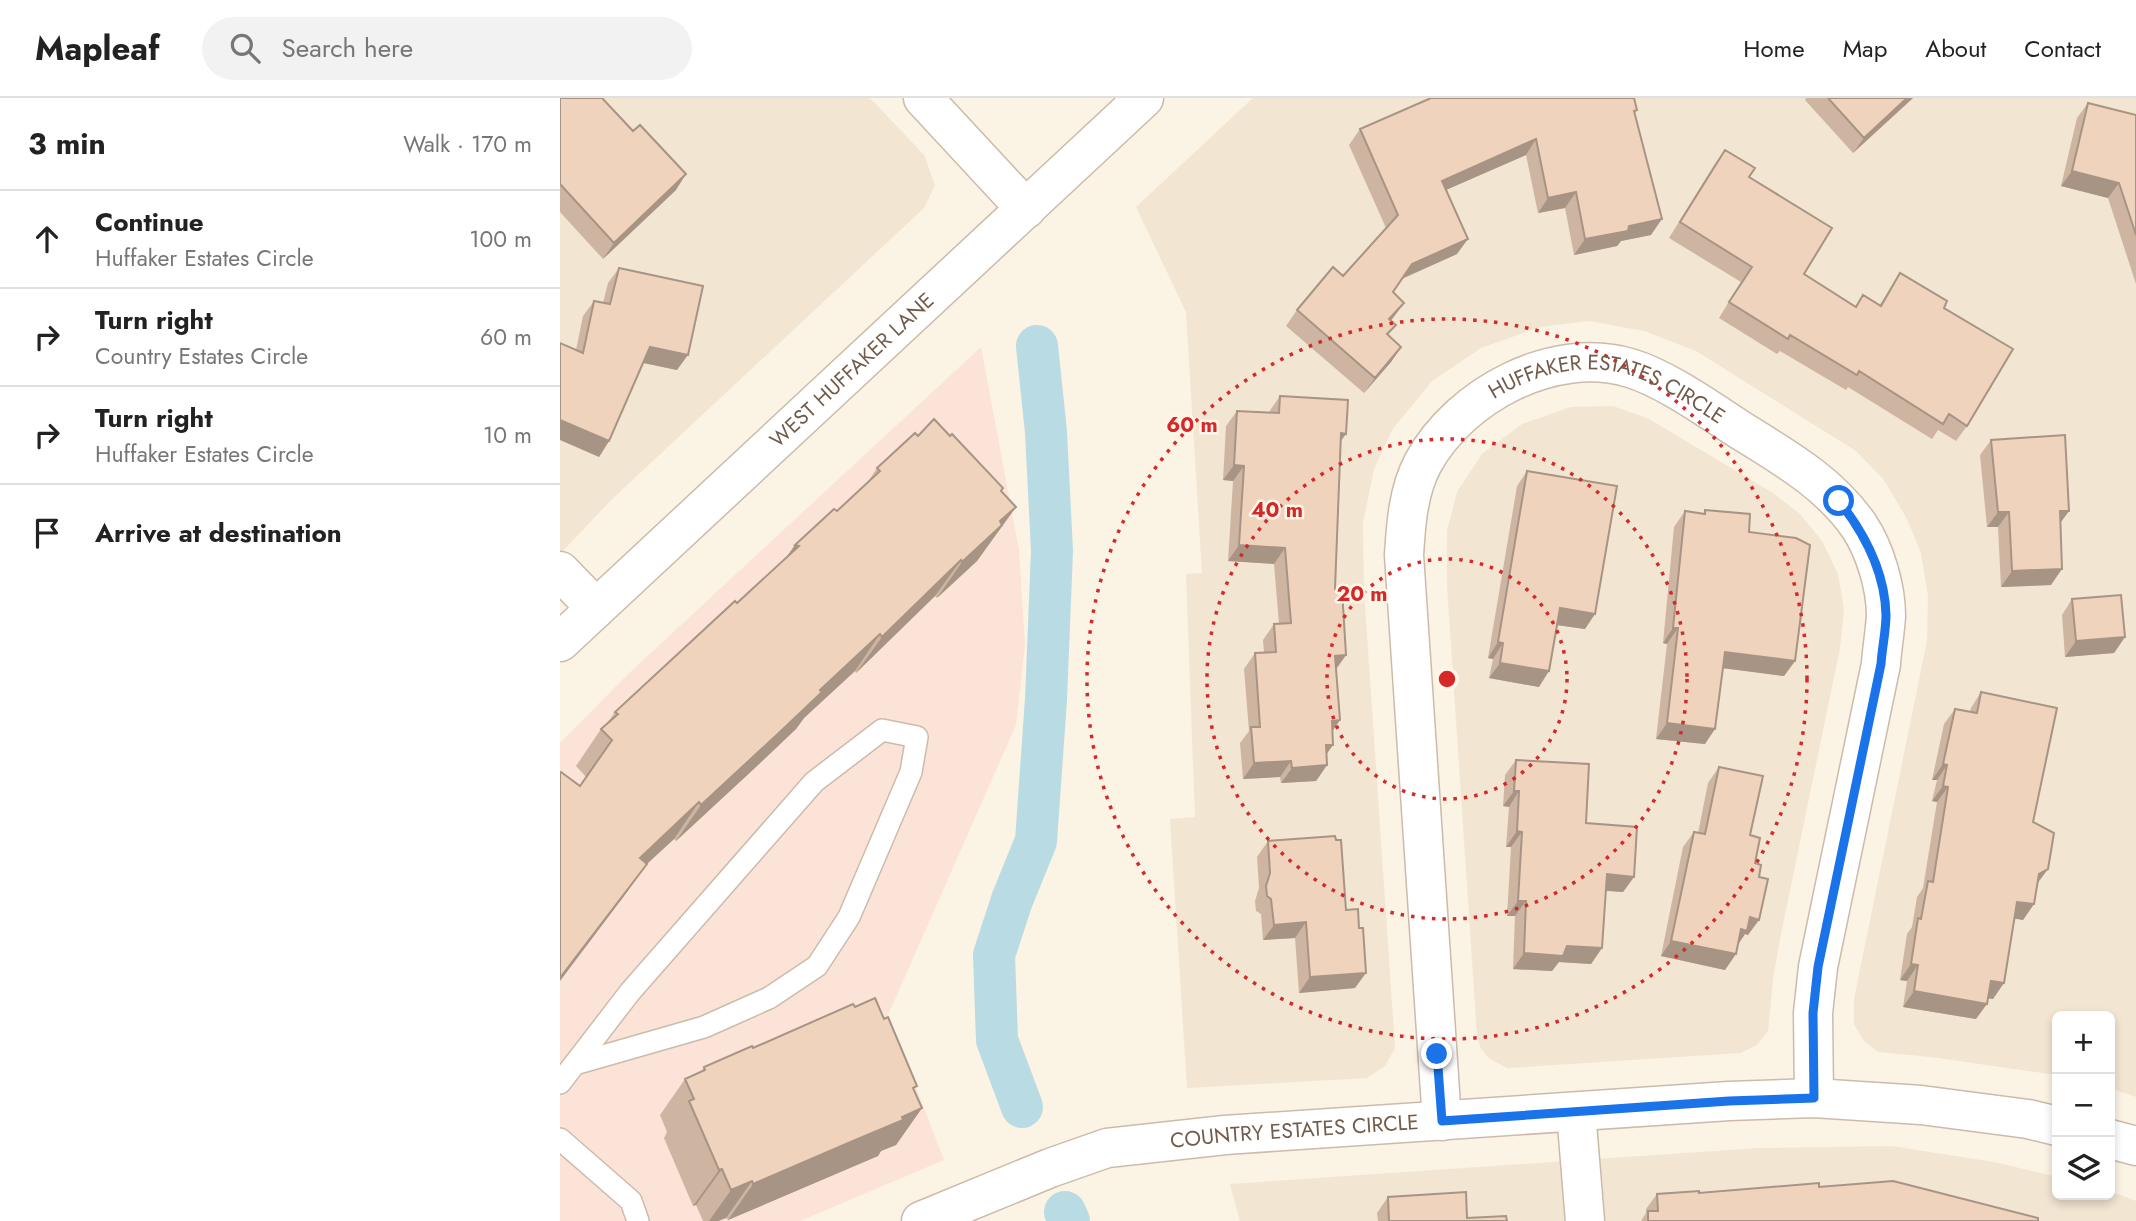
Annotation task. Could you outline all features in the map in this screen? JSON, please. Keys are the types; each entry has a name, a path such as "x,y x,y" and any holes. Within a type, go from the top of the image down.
{"street":[{"path":"923,98 1026,209"},
{"name":"WEST HUFFAKER LANE","path":"560,642 1144,98"},
{"name":"HUFFAKER ESTATES CIRCLE","path":"1442,1121 1404,555 1408,508 1423,463 1450,426 1489,393 1536,370 1591,362 1630,368 1668,385 1806,471 1839,501 1860,528 1878,570 1886,615 1881,664 1818,967 1813,1013 1814,1098"},
{"path":"560,571 596,608"},
{"name":"COUNTRY ESTATES CIRCLE","path":"921,1221 1050,1167 1107,1148 1211,1136 1729,1101 1814,1098 1921,1105 2028,1119 2052,1125"},
{"path":"1576,1112 1585,1221"},
{"path":"2115,1140 2136,1146"}],"lane":[{"path":"560,1083 630,992 814,782 882,730 917,737 911,772 849,917 817,965 769,998 704,1027 575,1064"},
{"path":"560,1139 631,1201 638,1221"}],"shaded area":[{"path":"560,98 870,98 924,155 935,185 924,208 610,501 560,554"},
{"path":"1253,98 2136,98 2136,1097 2115,1090 2115,1011 2052,1011 2052,1074 1878,1052 1864,1041 1854,1024 1854,999 1927,641 1928,596 1921,553 1907,519 1884,480 1856,451 1696,351 1644,331 1589,321 1540,327 1481,348 1432,381 1392,430 1374,469 1363,523 1364,591 1395,1048 1385,1066 1367,1078 1187,1088 1170,819 1195,817 1186,574 1202,573 1186,312 1136,207"},
{"path":"981,347 1019,550 1025,645 1016,725 888,1015 944,1160 800,1221 560,1221 560,743 627,675"},
{"path":"1613,406 1649,419 1773,493 1800,514 1822,541 1838,574 1844,609 1840,648 1780,939 1768,1031 1757,1045 1740,1053 1507,1068 1490,1059 1481,1049 1477,1035 1447,585 1447,531 1457,492 1482,454 1522,424 1571,407"},
{"path":"1891,1146 1994,1162 2052,1176 2052,1200 2115,1200 2115,1193 2136,1201 2136,1221 1240,1221 1230,1184 1759,1148"}],"building":[{"path":"560,98 602,98 633,131 640,125 686,174 614,243 560,184"},
{"path":"1431,98 1634,98 1637,110 1634,111 1662,219 1629,226 1628,231 1585,239 1576,192 1548,198 1536,139 1442,181 1468,239 1412,264 1393,292 1404,303 1389,319 1396,325 1387,334 1401,347 1375,378 1297,310 1333,267 1343,276 1398,215 1360,129"},
{"path":"1828,98 1907,98 1864,138"},
{"path":"2088,103 2136,115 2136,235 2119,183 2072,171"},
{"path":"1725,150 1755,168 1749,177 1832,228 1804,274 1856,307 1863,295 1881,306 1900,273 1947,301 1944,308 2013,349 1967,426 1949,414 1943,424 1859,371 1857,375 1790,335 1788,339 1729,302 1752,267 1680,222"},
{"path":"619,268 703,286 688,355 650,347 609,441 560,420 560,343 583,353 594,301 610,304"},
{"path":"1280,396 1348,400 1346,434 1341,433 1335,589 1342,589 1346,655 1335,656 1340,720 1332,721 1333,745 1326,745 1327,765 1292,768 1291,761 1254,763 1251,727 1260,727 1255,653 1276,652 1274,624 1291,623 1285,548 1239,545 1244,466 1234,465 1237,411 1279,413"},
{"path":"934,419 950,436 952,434 1003,488 1001,491 1016,507 1000,521 1002,525 962,562 961,560 882,637 880,634 782,730 640,858 647,864 560,978 560,773 580,786 612,740 601,729 618,714 615,712 799,546 795,545 834,509 837,511 880,471 877,468 915,433 918,436"},
{"path":"2065,435 2069,511 2060,511 2062,569 2012,571 2009,512 1998,512 1991,440"},
{"path":"1527,471 1617,486 1595,614 1560,608 1549,671 1500,663 1503,643 1498,642"},
{"path":"1705,510 1750,514 1749,532 1796,538 1810,545 1795,661 1725,652 1715,729 1667,723 1678,628 1673,628 1685,511 1705,514"},
{"path":"2121,595 2125,637 2076,641 2072,599"},
{"path":"1981,692 2057,708 2033,822 2054,833 2048,869 2039,874 2034,904 2017,902 2004,983 1991,981 1987,1004 1914,991 1918,965 1911,964 1918,918 1921,919 1928,881 1933,882 1948,787 1943,786 1947,765 1943,764 1955,709 1977,713"},
{"path":"1516,760 1589,764 1586,823 1637,827 1634,877 1607,874 1602,948 1567,946 1563,956 1524,953 1526,901 1518,901 1522,832 1517,831 1519,791 1514,791"},
{"path":"1719,767 1763,776 1750,835 1760,838 1755,863 1761,865 1759,877 1768,879 1759,920 1750,917 1747,931 1741,929 1736,954 1671,941 1694,832 1705,834"},
{"path":"1335,836 1336,840 1341,840 1346,910 1358,909 1359,928 1363,928 1366,973 1310,977 1306,922 1274,925 1271,899 1267,896 1266,886 1270,873 1268,841"},
{"path":"875,998 884,1019 888,1017 917,1086 913,1088 922,1108 902,1117 903,1120 753,1184 752,1181 731,1190 722,1169 719,1170 689,1101 694,1099 685,1079 705,1070 704,1067 752,1046 753,1048 853,1004 855,1007"},
{"path":"1893,1181 2038,1218 2038,1221 1648,1221 1648,1211 1658,1211 1657,1194"},
{"path":"1466,1192 1467,1218 1506,1216 1507,1221 1389,1221 1388,1197"}],"waterway":[{"path":"1022,1107 997,1040 994,955 1012,900 1036,841 1046,699 1052,551 1046,432 1037,346"},
{"path":"1065,1212 1069,1221"}],"route":[{"path":"1437,1054 1442,1121 1729,1101 1814,1098 1812,1041 1818,967 1881,664 1886,615 1878,570 1860,528 1839,501"}]}
